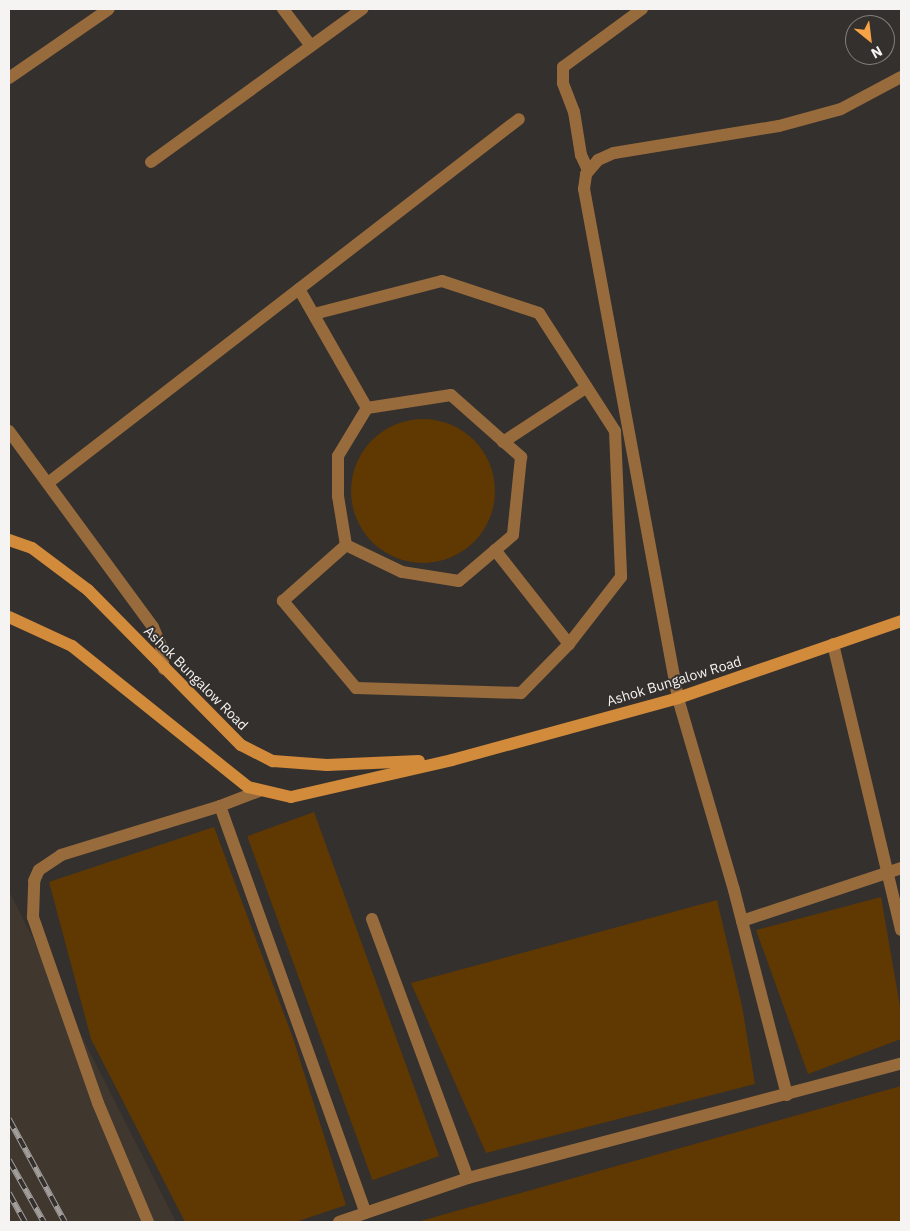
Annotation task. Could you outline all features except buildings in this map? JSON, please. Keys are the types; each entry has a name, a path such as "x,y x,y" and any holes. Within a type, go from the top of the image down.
{"street":[{"path":"9,78 109,9"},
{"path":"283,9 311,46"},
{"path":"151,162 362,9"},
{"path":"588,170 581,155 574,112 563,83 563,67 642,9"},
{"path":"787,1095 742,921 678,698 584,189 588,170 598,160 614,153 779,126 841,109 901,77"},
{"path":"48,483 520,119"},
{"path":"314,314 442,281 539,313 615,431 620,576 568,644 521,693 356,688 283,601 346,545"},
{"path":"299,289 367,408"},
{"path":"503,442 587,387"},
{"path":"346,545 402,572 458,581 513,535 521,457 451,395 367,408"},
{"path":"346,545 338,496 338,456 367,408"},
{"path":"9,431 153,627 161,646 164,669"},
{"name":"Ashok Bungalow Road","path":"9,540 32,548 88,590 241,745 274,761 328,765 452,760"},
{"path":"495,550 568,644"},
{"name":"Ashok Bungalow Road","path":"9,616 72,646 191,744 248,786 259,791 291,796 452,760 678,698 901,621"},
{"path":"833,644 901,930"},
{"path":"148,1222 98,1104 33,917 34,881 39,870 61,855 220,806 259,791"},
{"path":"220,806 366,1213"},
{"path":"742,921 901,868"},
{"path":"372,918 468,1178"},
{"path":"339,1222 468,1178 901,1064"}],"shaded area":[{"path":"423,419 451,424 474,440 490,463 495,491 490,519 474,542 451,558 423,563 395,558 372,542 356,519 351,491 356,463 372,440 395,424"},
{"path":"314,812 439,1156 372,1180 247,836"},
{"path":"214,827 293,1038 346,1205 296,1222 185,1222 91,1039 49,882"},
{"path":"9,891 73,1019 176,1222 9,1222"},
{"path":"881,897 901,1012 901,1039 808,1074 756,930"},
{"path":"717,900 742,1006 755,1084 486,1153 411,983"},
{"path":"901,1086 901,1222 417,1222"}],"railway":[{"path":"9,1119 65,1222"},
{"path":"9,1160 44,1222"},
{"path":"9,1193 25,1222"}]}
